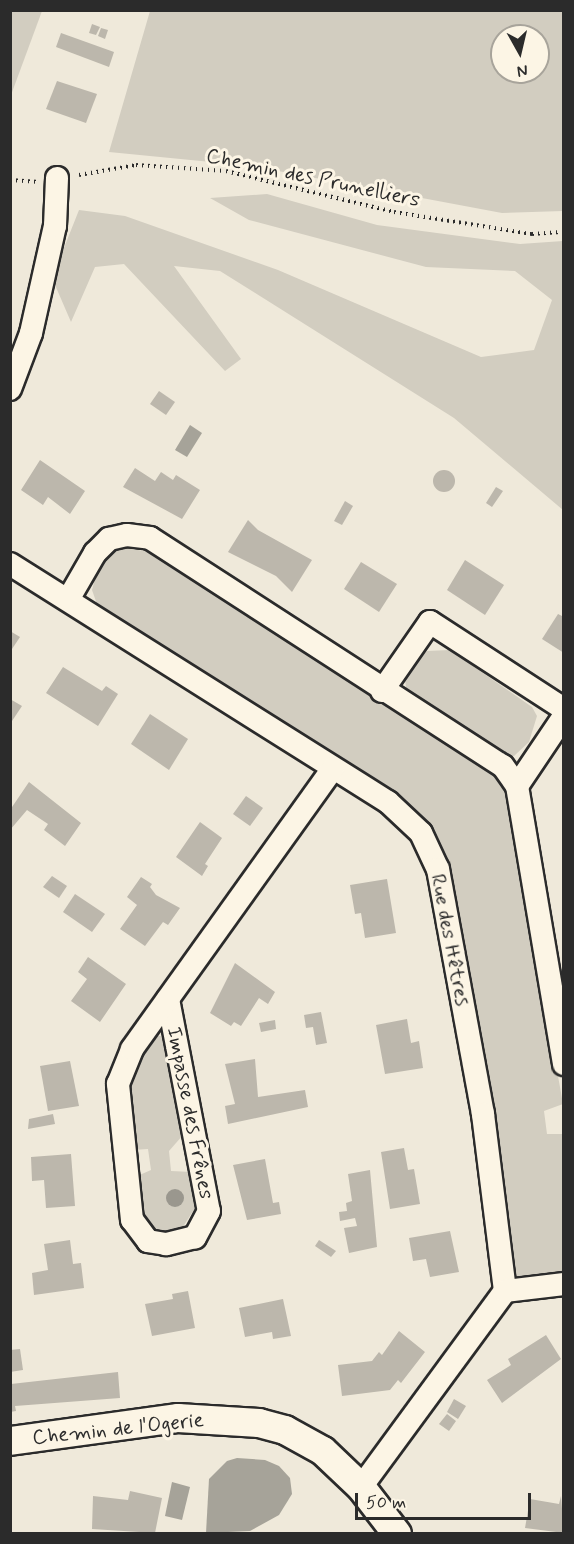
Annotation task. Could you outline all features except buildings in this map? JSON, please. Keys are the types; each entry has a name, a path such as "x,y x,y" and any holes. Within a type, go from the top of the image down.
{"street":[{"path":"10,389 34,322 54,226 57,178"},
{"path":"69,598 95,553 109,539 127,535 150,538 382,691 502,766 517,786 564,1064"},
{"name":"Rue des Hêtres","path":"10,564 69,598 388,802 421,833 438,869 483,1114 505,1291"},
{"path":"382,691 430,622 564,709"},
{"path":"517,786 564,716"},
{"name":"Impasse des Frênes","path":"168,999 209,1211 195,1237 166,1244 148,1240 132,1220 118,1084 132,1049 333,768"},
{"path":"361,1487 505,1291 564,1284"},
{"name":"Chemin de l'Ogerie","path":"10,1441 178,1418 231,1419 285,1430 304,1440 361,1487 397,1533"}],"path":[{"name":"Chemin des Prunelliers","path":"57,178 136,165 226,171 394,212 532,234 564,232"}],"shaded area":[{"path":"10,11 42,11 11,95"},
{"path":"150,11 563,11 563,211 502,213 252,166 109,152"},
{"path":"267,194 377,225 520,244 563,241 563,510 454,418 220,271 174,266 241,359 225,371 124,264 95,267 71,322 52,278 79,210 125,216 278,270 481,357 534,350 552,300 515,271 426,267 249,220 210,198"},
{"path":"190,425 202,433 187,457 175,450"},
{"path":"120,547 150,552 502,781 512,818 563,1104 544,1111 547,1134 563,1134 563,1276 532,1283 515,1275 448,871 433,837 406,803 99,610 92,590 99,564"},
{"path":"450,650 532,707 537,716 529,742 514,756 502,756 407,694 405,680 412,663 427,651"},
{"path":"153,1036 169,1036 183,1135 169,1151 171,1171 192,1172 195,1208 179,1233 164,1235 153,1231 140,1217 135,1177 151,1170 148,1149 133,1150 126,1102 145,1045"},
{"path":"237,1458 265,1460 279,1466 290,1478 292,1494 279,1515 250,1531 206,1533 209,1479 227,1461"},
{"path":"172,1482 190,1487 182,1520 165,1516"}]}
